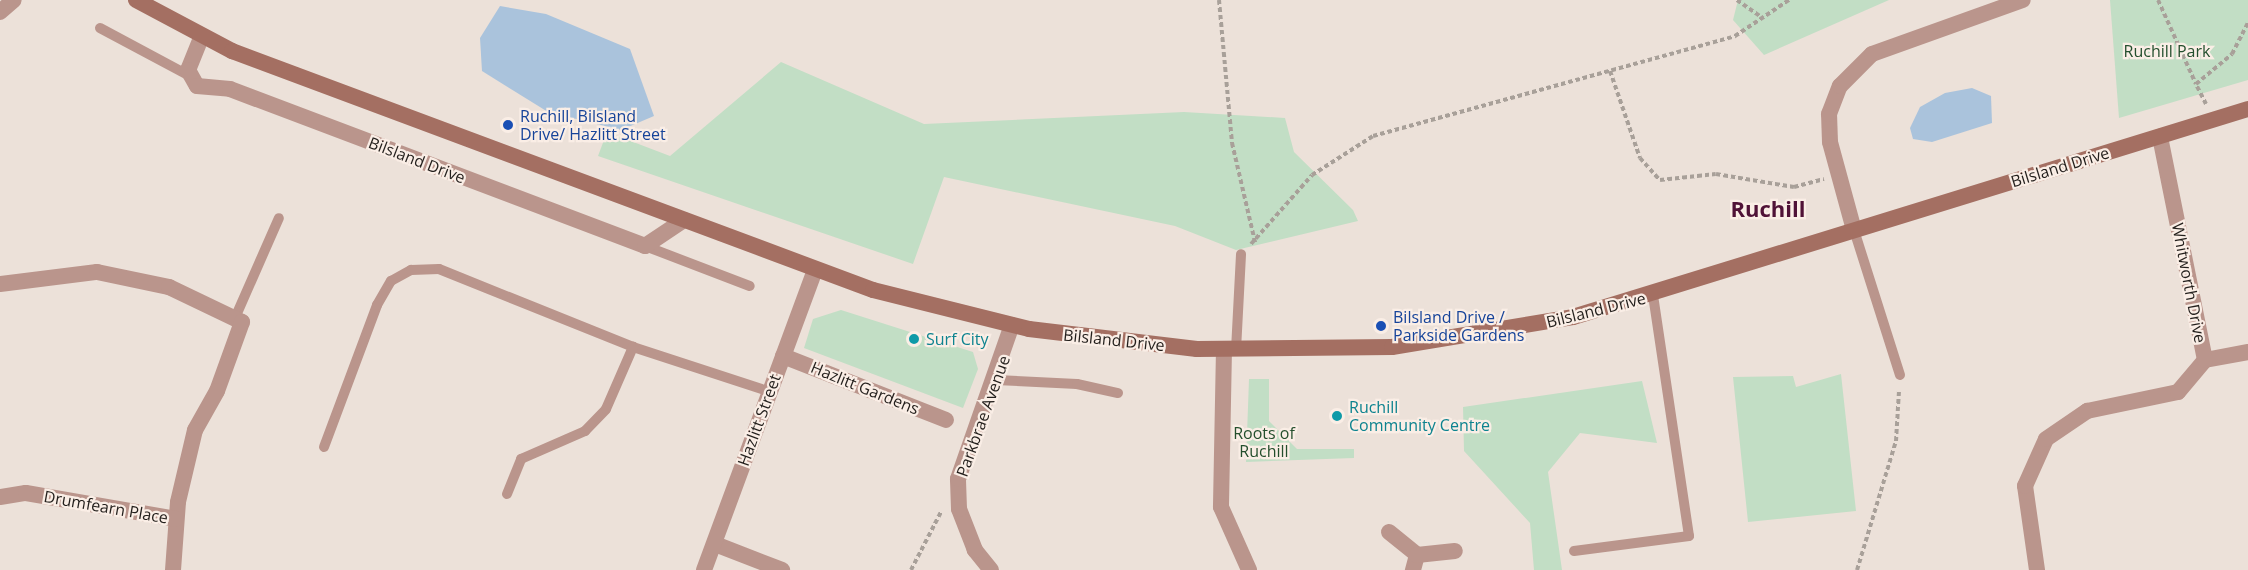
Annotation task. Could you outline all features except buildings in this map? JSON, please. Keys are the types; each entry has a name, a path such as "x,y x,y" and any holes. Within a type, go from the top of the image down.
{"main road":[{"name":"Bilsland Drive","path":"144,2 201,38 815,270 906,300 1012,325 1107,341 1230,350 1428,343 1573,317 1653,295 1854,230 2248,109"}],"street":[{"path":"0,12 14,0"},
{"path":"1854,230 1839,175 1829,114 1840,86 1872,54 2023,0"},
{"path":"188,75 201,38"},
{"name":"Bilsland Drive","path":"188,75 196,86 230,89 645,246"},
{"name":"Whitworth Drive","path":"2037,570 2025,486 2046,439 2087,411 2178,392 2205,360 2160,136"},
{"path":"645,246 684,220"},
{"name":"Hazlitt Street","path":"704,570 768,391 815,270"},
{"path":"0,284 97,273 169,287 242,322 217,391 195,430 176,519 173,570"},
{"name":"Parkbrae Avenue","path":"991,570 975,550 959,509 958,479 996,380 1012,325"},
{"path":"1230,350 1221,507 1249,570"},
{"path":"2205,360 2248,352"},
{"name":"Hazlitt Gardens","path":"783,356 946,420"},
{"name":"Drumfearn Place","path":"0,498 26,493 176,519"},
{"path":"1389,532 1415,563 1455,551"},
{"path":"715,544 782,570"}],"lane":[{"path":"100,28 188,75"},
{"path":"235,318 279,218"},
{"path":"1854,230 1900,375"},
{"path":"645,246 750,286"},
{"path":"1230,350 1241,254"},
{"path":"324,447 377,305 391,281 411,270 439,269 633,347 768,391"},
{"path":"1574,551 1689,536 1653,295"},
{"path":"507,494 520,459 585,431 606,409 633,347"},
{"path":"996,380 1077,384 1118,393"}],"path":[{"path":"1219,0 1232,143 1255,240 1255,250"},
{"path":"1737,0 1763,18"},
{"path":"1241,254 1312,175 1373,136 1735,36 1789,0"},
{"path":"2158,0 2196,84 2198,96 2220,118"},
{"path":"2196,84 2232,54 2248,23"},
{"path":"1610,71 1640,158 1660,180 1716,174 1794,187 1839,175"},
{"path":"1857,570 1896,441 1900,375"},
{"path":"911,570 958,479"}],"green space":[{"path":"1738,0 1889,0 1764,55 1733,20"},
{"name":"Ruchill Park","path":"2110,0 2248,0 2248,80 2119,118"},
{"path":"781,62 924,124 1184,112 1285,118 1294,152 1353,210 1358,221 1236,250 1175,226 944,177 913,264 598,156 607,132 670,156"},
{"path":"841,310 973,352 978,369 963,408 804,348 813,319"},
{"path":"1841,374 1856,511 1748,522 1733,377 1793,376 1796,387"},
{"name":"Roots of Ruchill","path":"1249,379 1269,379 1269,421 1297,449 1354,449 1354,458 1246,462"},
{"path":"1642,381 1657,443 1580,433 1548,472 1562,570 1534,570 1530,523 1464,451 1463,407"}],"water":[{"path":"500,6 546,14 630,49 654,116 621,130 548,112 482,71 480,38"},
{"path":"1972,88 1991,96 1992,123 1932,142 1913,139 1910,128 1920,107 1945,93"}],"place":[{"name":"Ruchill, Bilsland Drive/ Hazlitt Street","path":"508,125"},
{"name":"Bilsland Drive / Parkside Gardens","path":"1381,326"},
{"name":"Surf City","path":"914,339"},
{"name":"Ruchill Community Centre","path":"1337,416"}],"district":[{"name":"Ruchill","path":"1768,209"}]}
